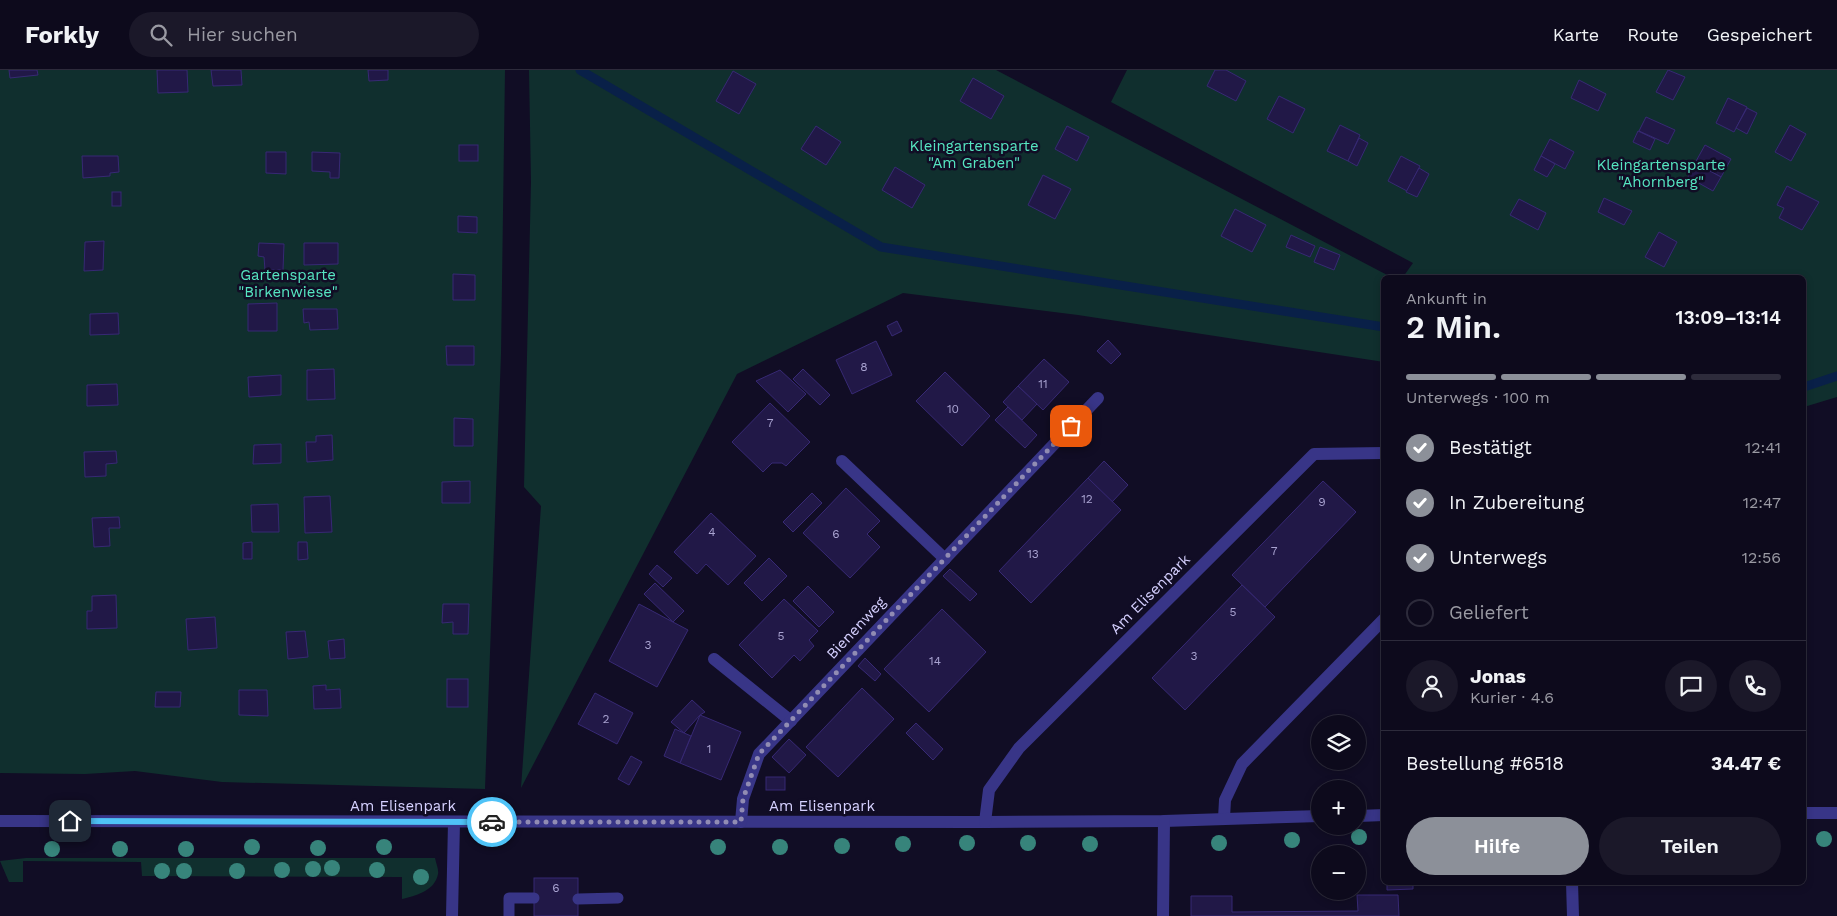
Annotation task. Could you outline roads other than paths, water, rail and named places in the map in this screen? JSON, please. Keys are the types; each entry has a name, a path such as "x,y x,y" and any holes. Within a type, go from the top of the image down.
{"street":[{"name":"Bienenweg","path":"741,822 743,799 759,754 1098,398"},
{"name":"Am Elisenpark","path":"985,822 989,790 1019,748 1314,454 1381,453"},
{"path":"842,460 945,559"},
{"path":"1224,818 1225,800 1242,764 1381,622"},
{"path":"714,660 791,721"},
{"path":"1806,813 1837,813"},
{"path":"1366,816 1381,815"},
{"name":"Am Elisenpark","path":"0,821 985,822 1164,821 1311,816"},
{"path":"1163,916 1164,821"},
{"path":"452,916 454,822"},
{"path":"1572,885 1573,916"}],"lane":[{"path":"509,916 509,898 534,898"},
{"path":"578,899 618,898"}],"waterway":[{"path":"580,70 881,247 1381,327"},
{"path":"1806,386 1837,376"}],"park label":[{"name":"Kleingartensparte \"Am Graben\"","path":"974,154"},
{"name":"Kleingartensparte \"Ahornberg\"","path":"1661,174"},
{"name":"Gartensparte \"Birkenwiese\"","path":"288,284"}]}
